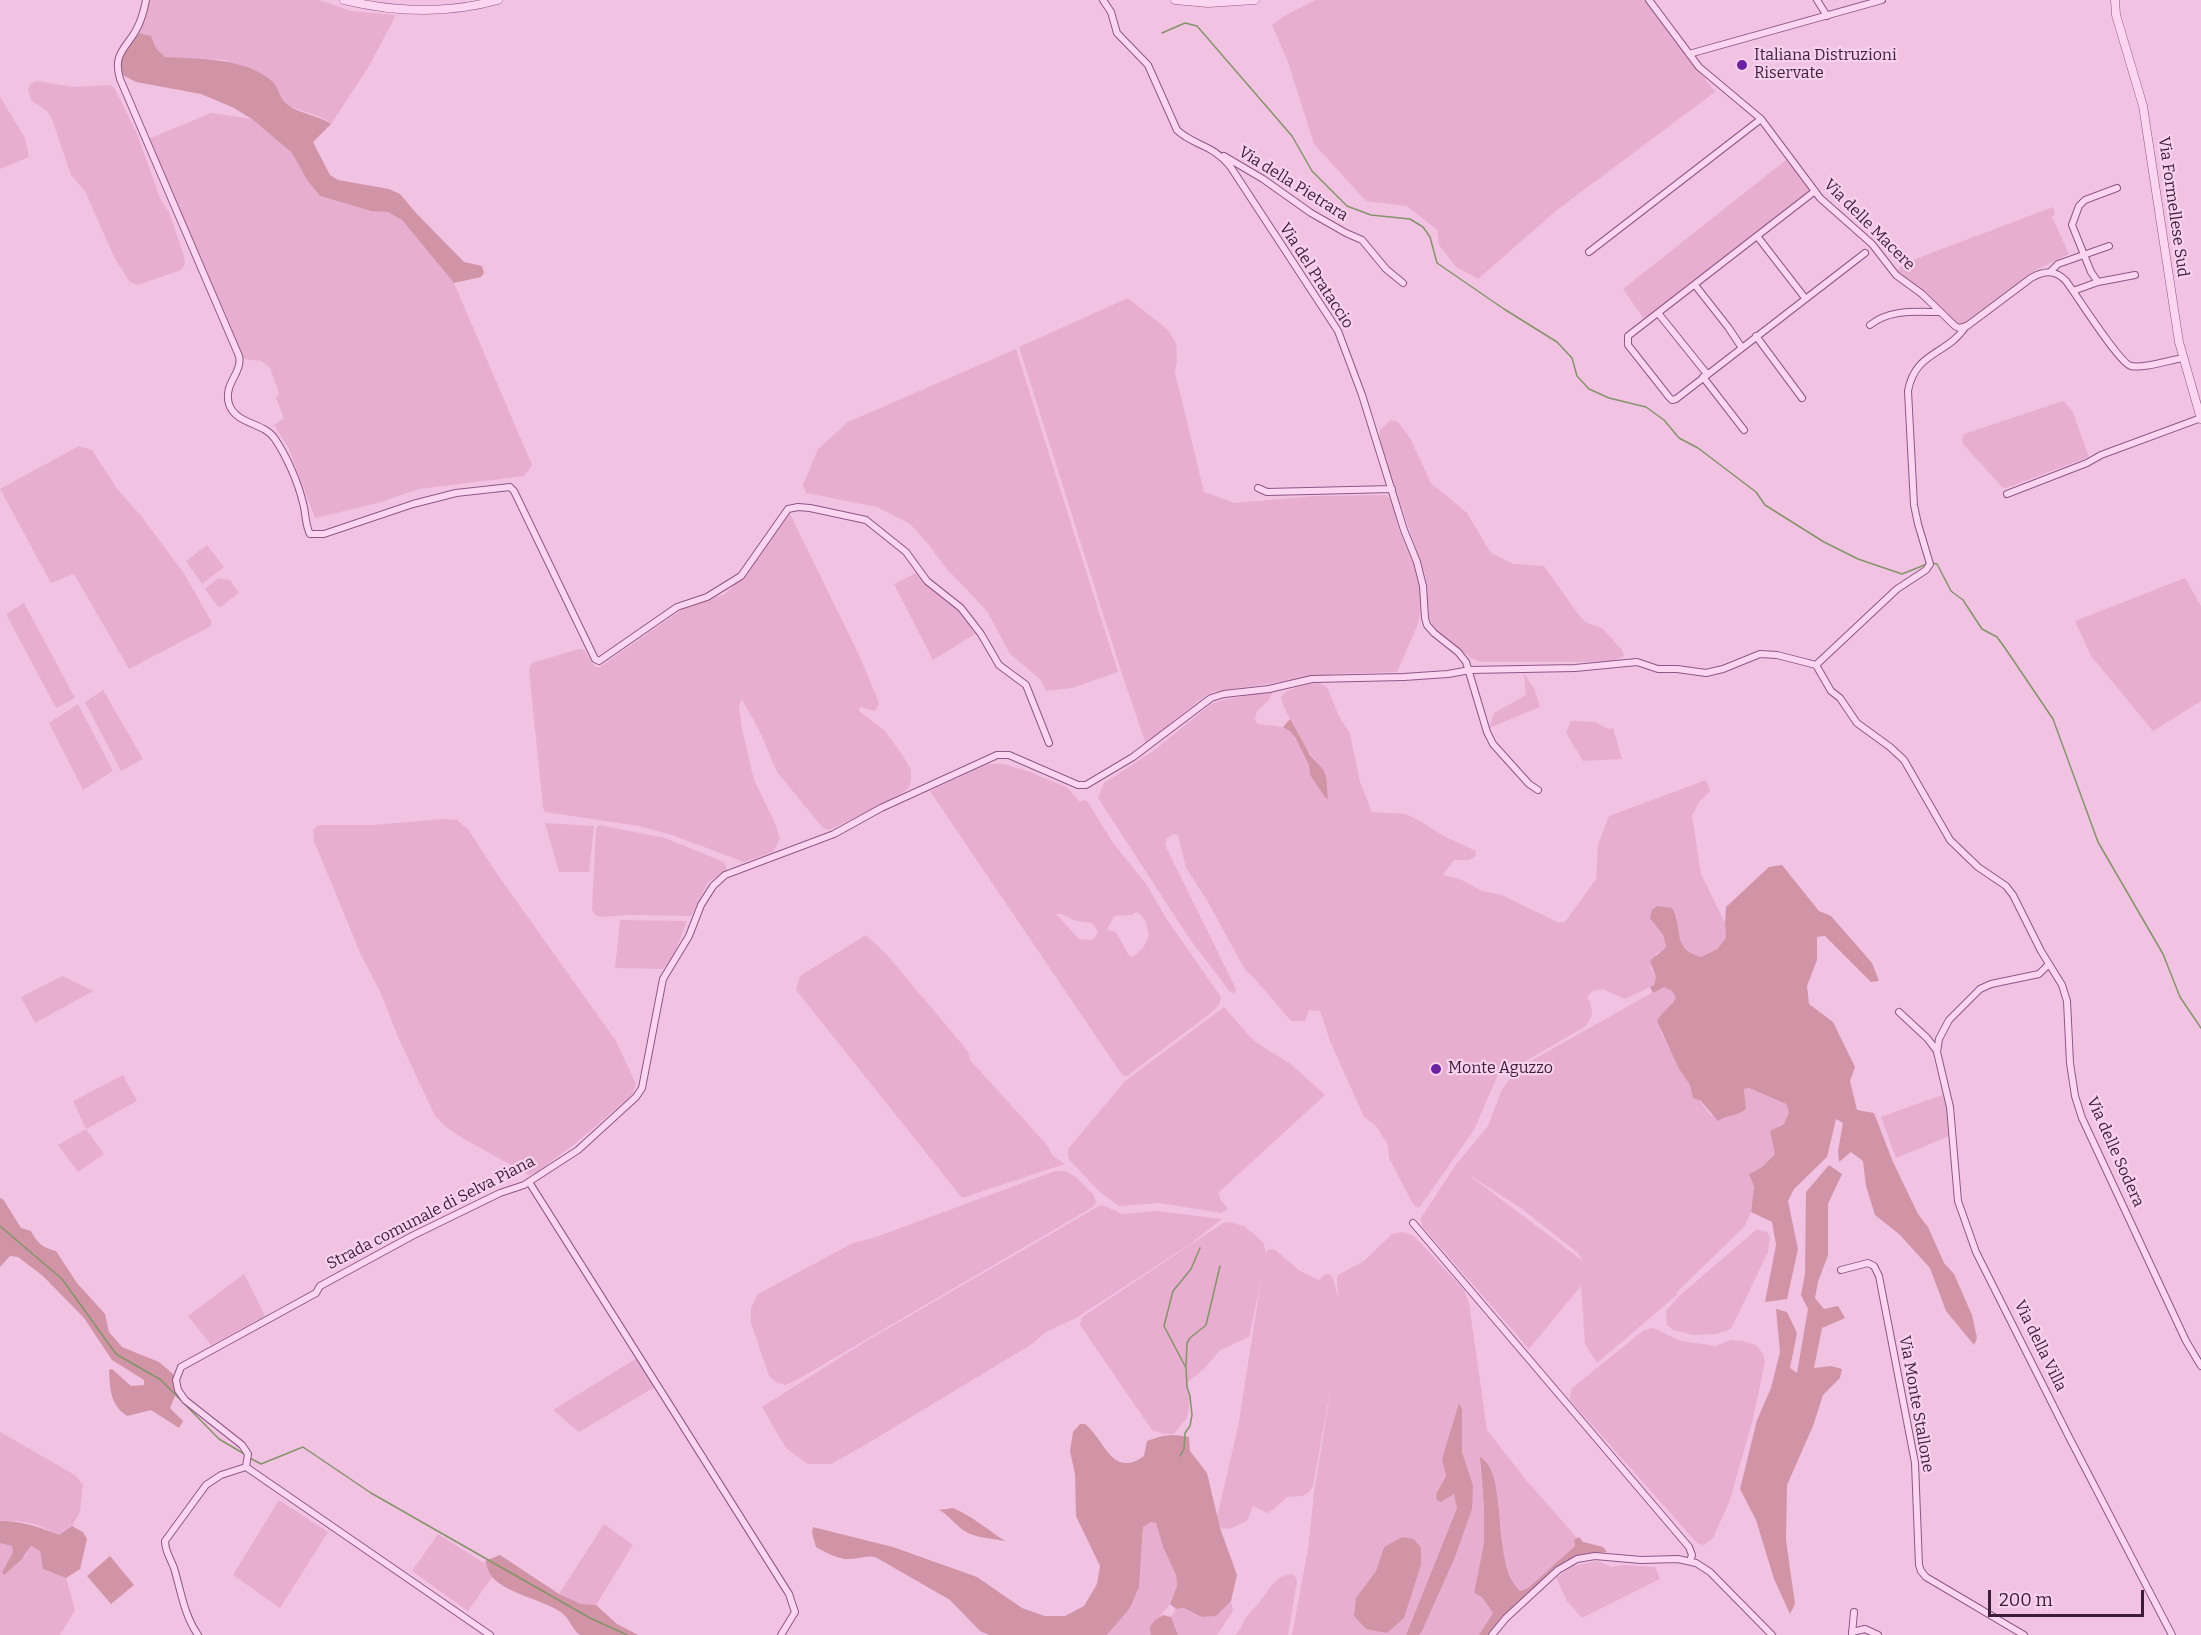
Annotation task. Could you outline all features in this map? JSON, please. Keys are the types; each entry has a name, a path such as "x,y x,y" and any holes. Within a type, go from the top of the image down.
{"street":[{"path":"146,0 140,23 118,58 120,79 239,356 239,364 228,391 230,406 236,416 268,431 276,441 301,494 310,534 324,534 456,493 510,487 595,659 599,661 676,607 707,597 741,576 788,508 810,508 866,520 909,555 927,581 958,604 981,634 999,665 1026,685 1049,743"},
{"path":"344,0 386,8 418,9 469,6 498,0"},
{"name":"Via del Prataccio","path":"1103,0 1111,12 1117,33 1148,65 1177,130 1221,155 1338,331 1362,395 1422,581 1427,625 1458,652 1470,670"},
{"path":"1175,0 1208,3 1255,0"},
{"name":"Via delle Macere","path":"1649,0 1709,78 1761,119 1823,201 1872,244 1896,276 1922,294 1955,326 1959,328 1967,326"},
{"path":"1816,0 1827,16"},
{"path":"1689,54 1882,0"},
{"name":"Via Formellese Sud","path":"2115,0 2118,19 2145,114 2183,358 2201,419"},
{"path":"1589,252 1761,119"},
{"name":"Via della Pietrara","path":"1221,155 1263,179 1311,213 1362,240 1386,269 1403,283"},
{"path":"2098,282 2072,225 2079,206 2085,200 2117,188"},
{"path":"1815,191 1628,336 1628,345 1671,400 1865,253"},
{"path":"1757,236 1805,298"},
{"path":"2051,272 2058,264 2109,246"},
{"path":"1538,790 1529,784 1492,742 1470,670 1575,668 1637,662 1658,669 1706,673 1723,669 1752,656 1766,654 1816,665 1897,589 1930,564 1914,504 1907,402 1909,386 1917,367 2031,278 2051,272 2061,275 2127,365 2136,366 2183,358"},
{"path":"2073,291 2098,282 2135,275"},
{"path":"1695,285 1730,328 1742,348"},
{"path":"1870,325 1878,319 1895,313 1940,312"},
{"path":"1658,313 1744,430"},
{"path":"1756,336 1802,398"},
{"path":"2007,494 2087,463 2101,455 2201,419"},
{"path":"1258,488 1265,492 1392,489"},
{"name":"Via delle Sodera","path":"1816,665 1831,691 1840,698 1857,723 1904,760 1950,840 1972,862 2008,888 2062,985 2068,1005 2070,1063 2080,1113 2186,1341 2201,1366"},
{"name":"Strada comunale di Selva Piana","path":"246,1467 248,1454 245,1449 181,1395 176,1380 181,1367 316,1293 320,1286 391,1246 500,1193 529,1182 578,1150 636,1097 642,1088 663,979 689,936 712,887 725,875 828,837 881,808 996,755 1009,755 1083,786 1133,757 1201,704 1220,695 1269,689 1316,679 1404,677 1470,670"},
{"path":"1937,1052 1939,1039 1946,1024 1980,989 1992,984 2039,974 2049,964"},
{"name":"Via della Villa","path":"1899,1012 1924,1035 1937,1052 1950,1107 1957,1198 1967,1229 2069,1437 2172,1635"},
{"path":"529,1182 789,1594 795,1612 781,1635"},
{"path":"1413,1223 1689,1547 1692,1555 1690,1561"},
{"name":"Via Monte Stallone","path":"1841,1270 1868,1263 1873,1265 1878,1274 1915,1463 1921,1571 2024,1635"},
{"path":"198,1635 185,1610 165,1541 206,1485 221,1474 246,1467 490,1635"},
{"path":"1492,1635 1503,1621 1537,1592 1553,1574 1577,1559 1598,1556 1641,1560 1678,1559 1702,1566 1772,1635"},
{"path":"1854,1612 1852,1633 1865,1629 1878,1635"}],"shaded area":[{"path":"150,0 319,0 351,11 396,15 368,68 331,124 323,118 289,106 284,102 275,84 225,60 165,57 156,48 151,36 139,33"},
{"path":"1315,0 1645,0 1715,92 1557,210 1478,279 1456,267 1439,245 1437,230 1407,206 1366,201 1314,144 1288,62 1272,25"},
{"path":"139,33 151,36 156,48 165,57 221,61 262,74 273,82 288,105 331,124 313,142 330,175 338,180 389,189 400,194 464,262 482,266 484,273 481,277 454,283 402,220 388,212 371,211 320,196 307,180 292,153 252,119 232,107 201,94 136,82 121,74 121,56"},
{"path":"37,81 72,87 111,85 115,89 137,134 160,198 169,212 184,256 185,264 181,270 138,285 130,282 114,257 85,191 71,175 52,119 47,111 31,100 28,89 31,83"},
{"path":"0,97 25,138 29,157 0,169"},
{"path":"211,113 252,119 292,153 307,180 320,196 371,211 388,212 402,220 454,283 532,465 524,476 419,489 378,503 315,518 288,447 274,425 284,418 276,398 279,393 270,368 261,361 244,359 148,139"},
{"path":"1786,160 1812,192 1644,319 1623,289"},
{"path":"2053,207 2055,215 2052,217 2069,254 2040,268 1966,322 1960,324 1955,322 1922,290 1897,272 1902,264"},
{"path":"1128,298 1168,330 1176,343 1175,372 1204,492 1235,503 1313,496 1386,495 1392,501 1399,530 1419,577 1421,608 1418,624 1397,672 1333,674 1212,692 1146,744 1019,347"},
{"path":"1016,349 1118,672 1072,688 1046,691 1040,679 1010,654 987,611 945,567 910,524 877,507 806,493 803,485 818,449 848,422"},
{"path":"2063,401 2072,410 2089,457 2006,488 2002,487 1963,444 1964,434"},
{"path":"1391,420 1398,422 1410,438 1431,483 1467,513 1491,553 1513,564 1544,566 1585,622 1603,629 1622,650 1624,656 1612,661 1480,662 1471,658 1436,631 1428,616 1426,578 1379,441 1380,430"},
{"path":"79,446 92,450 118,490 142,517 183,572 211,621 211,626 129,669 74,574 51,583 0,489"},
{"path":"789,512 860,657 879,703 875,711 860,707 859,711 885,731 903,756 911,770 908,789 834,828 828,830 823,828 777,772 761,734 742,699 739,706 742,729 754,780 780,838 773,852 744,862 672,835 639,826 545,812 529,670 532,663 579,649 584,650 598,668 687,606 725,594 752,565"},
{"path":"207,545 224,567 202,584 186,561"},
{"path":"916,573 928,586 954,604 975,634 933,660 894,584"},
{"path":"218,578 230,580 239,593 219,608 205,589"},
{"path":"2185,578 2201,606 2201,701 2153,731 2091,656 2075,621"},
{"path":"24,603 75,698 56,708 6,614"},
{"path":"1524,673 1535,690 1540,707 1489,728 1494,713 1526,695"},
{"path":"1319,683 1327,687 1338,714 1350,734 1360,782 1372,812 1406,814 1476,851 1475,857 1469,860 1454,860 1443,875 1460,879 1482,891 1502,895 1559,923 1565,922 1596,879 1598,845 1609,816 1706,780 1710,791 1699,802 1692,816 1701,874 1725,923 1726,938 1717,949 1701,957 1694,955 1680,943 1677,915 1658,929 1663,935 1666,946 1656,954 1651,968 1656,977 1654,985 1625,999 1603,989 1592,991 1587,997 1592,1015 1586,1026 1517,1066 1502,1061 1474,1130 1419,1208 1413,1204 1389,1158 1388,1145 1376,1126 1364,1117 1330,1041 1320,1011 1309,1010 1305,1021 1291,1021 1245,970 1208,902 1186,868 1178,835 1174,834 1167,838 1165,845 1236,989 1234,993 1230,992 1189,938 1098,798 1104,783 1152,752 1211,704 1273,691 1270,699 1257,711 1255,720 1258,724 1283,727 1291,732 1306,755 1310,775 1316,783 1323,769 1303,745 1281,697 1287,691 1307,684"},
{"path":"103,690 143,759 121,771 85,702"},
{"path":"78,704 113,771 83,790 49,723"},
{"path":"1290,719 1310,755 1323,769 1326,776 1328,799 1310,775 1309,765 1296,739 1283,727"},
{"path":"1571,721 1595,722 1608,729 1613,728 1622,759 1583,761 1566,733"},
{"path":"988,764 1004,764 1068,788 1080,802 1084,800 1088,802 1113,843 1146,884 1166,918 1221,997 1219,1005 1127,1076 1122,1075 930,791","holes":["1137,912 1146,923 1149,936 1143,948 1132,957 1116,932 1107,930 1114,916 1131,915","1056,914 1062,914 1076,921 1092,923 1098,931 1095,938 1079,939"]},
{"path":"443,819 457,820 468,829 495,871 616,1041 636,1084 632,1095 576,1143 537,1172 529,1175 464,1139 435,1116 398,1037 380,991 361,955 314,841 313,830 318,825 373,825"},
{"path":"545,823 594,826 589,872 559,872"},
{"path":"599,825 665,838 724,862 727,870 708,882 691,916 600,917 594,914 592,909 596,828"},
{"path":"1782,865 1819,911 1831,916 1872,963 1879,981 1871,982 1825,936 1817,937 1817,960 1807,986 1809,1004 1833,1022 1855,1067 1850,1081 1857,1110 1874,1113 1893,1162 1918,1214 1928,1227 1944,1263 1954,1274 1972,1315 1977,1338 1974,1345 1946,1311 1930,1268 1899,1234 1875,1215 1866,1186 1863,1161 1851,1152 1839,1162 1838,1151 1843,1123 1836,1119 1827,1157 1794,1189 1788,1201 1798,1249 1787,1299 1765,1302 1776,1245 1772,1222 1751,1212 1754,1186 1749,1174 1762,1167 1775,1154 1770,1131 1784,1124 1789,1112 1786,1104 1749,1088 1744,1089 1746,1109 1718,1121 1701,1101 1693,1098 1690,1085 1679,1069 1657,1021 1676,998 1672,991 1664,987 1653,993 1650,987 1654,985 1656,977 1650,961 1666,946 1663,935 1650,918 1652,910 1657,906 1672,908 1681,943 1691,953 1701,957 1717,949 1726,938 1726,907 1769,867"},
{"path":"620,920 687,921 674,955 663,969 615,968"},
{"path":"866,935 887,955 967,1050 971,1061 1047,1145 1053,1156 1065,1164 962,1198 796,990 800,976"},
{"path":"63,976 93,991 35,1023 21,997"},
{"path":"1664,986 1672,991 1676,998 1671,1006 1659,1016 1661,1033 1691,1090 1711,1115 1723,1117 1744,1111 1746,1109 1744,1089 1749,1088 1786,1104 1789,1112 1784,1124 1778,1126 1775,1154 1762,1167 1749,1174 1754,1185 1751,1212 1744,1227 1676,1293 1678,1294 1597,1363 1585,1344 1581,1286 1529,1349 1422,1226 1421,1218 1455,1166 1488,1126 1502,1089 1518,1068","holes":["1466,1173 1521,1208 1578,1253 1583,1261"]},
{"path":"1224,1007 1254,1041 1292,1065 1325,1095 1218,1193 1228,1209 1221,1213 1159,1203 1119,1206 1101,1193 1070,1161 1068,1149 1125,1081"},
{"path":"123,1075 137,1101 86,1129 73,1101"},
{"path":"1945,1094 1949,1136 1896,1158 1881,1117"},
{"path":"86,1129 104,1154 78,1172 58,1145"},
{"path":"1829,1165 1842,1174 1828,1204 1828,1255 1815,1298 1824,1309 1838,1306 1845,1318 1822,1328 1814,1368 1831,1366 1842,1369 1840,1378 1823,1395 1813,1426 1787,1485 1786,1540 1795,1604 1790,1614 1774,1579 1756,1520 1740,1489 1757,1420 1771,1388 1780,1352 1776,1309 1787,1312 1797,1333 1790,1368 1797,1373 1808,1309 1801,1295 1805,1274 1806,1192"},
{"path":"1055,1171 1065,1171 1075,1176 1093,1194 1096,1202 1093,1207 795,1381 785,1385 769,1376 751,1323 751,1308 758,1294 853,1243 876,1237"},
{"path":"0,1198 3,1199 21,1228 31,1231 41,1244 56,1251 77,1283 105,1314 109,1332 122,1347 159,1362 173,1374 177,1391 170,1408 183,1421 179,1428 151,1410 127,1416 121,1412 112,1396 109,1370 112,1369 131,1386 144,1385 144,1380 112,1360 84,1318 43,1276 18,1257 10,1256 0,1267"},
{"path":"1099,1206 1105,1206 1122,1214 1157,1211 1222,1219 1189,1245 1076,1318 1046,1332 1032,1344 831,1464 808,1464 786,1448 762,1407 868,1340"},
{"path":"1229,1222 1244,1226 1263,1242 1266,1253 1268,1249 1275,1250 1300,1271 1319,1280 1324,1275 1330,1274 1338,1298 1338,1275 1364,1261 1392,1234 1402,1232 1414,1236 1464,1290 1469,1303 1487,1430 1527,1481 1577,1538 1574,1540 1575,1546 1528,1588 1520,1591 1513,1585 1504,1558 1497,1490 1485,1460 1480,1465 1484,1543 1474,1593 1482,1597 1493,1613 1479,1635 1419,1635 1473,1485 1462,1452 1462,1409 1442,1459 1446,1476 1436,1494 1454,1494 1457,1508 1406,1635 1292,1635 1308,1549 1314,1493 1332,1381 1313,1486 1309,1492 1303,1496 1287,1497 1267,1513 1253,1506 1247,1521 1229,1529 1220,1528 1217,1517 1238,1427 1261,1281 1249,1337 1220,1350 1204,1369 1189,1381 1187,1387 1190,1399 1187,1418 1174,1434 1152,1430 1080,1325 1082,1317 1223,1223","holes":["1402,1537 1414,1539 1421,1565 1414,1586 1356,1598 1376,1571 1384,1547"]},
{"path":"1757,1229 1767,1232 1770,1237 1768,1252 1731,1329 1716,1334 1694,1335 1673,1330 1667,1325 1666,1311 1678,1297"},
{"path":"244,1274 265,1316 211,1345 188,1316"},
{"path":"1653,1328 1681,1341 1716,1346 1731,1340 1743,1341 1756,1345 1763,1354 1765,1362 1753,1419 1730,1500 1713,1538 1704,1545 1697,1543 1570,1400 1571,1389 1644,1330"},
{"path":"637,1358 655,1387 579,1432 553,1410"},
{"path":"1459,1403 1462,1409 1462,1452 1473,1485 1472,1509 1455,1557 1422,1631 1419,1635 1406,1635 1457,1508 1454,1494 1441,1502 1437,1500 1436,1494 1446,1476 1442,1459"},
{"path":"1080,1424 1085,1424 1110,1455 1124,1463 1133,1462 1144,1456 1147,1441 1168,1435 1189,1437 1190,1451 1207,1473 1220,1528 1237,1575 1231,1601 1216,1616 1202,1617 1184,1608 1176,1609 1170,1604 1177,1586 1176,1575 1163,1547 1156,1523 1151,1522 1143,1527 1139,1587 1130,1608 1107,1635 989,1635 980,1631 950,1600 877,1558 844,1559 816,1547 812,1533 813,1527 893,1547 977,1577 1022,1608 1045,1616 1065,1616 1084,1606 1097,1584 1100,1566 1076,1516 1075,1474 1070,1451 1073,1432"},
{"path":"0,1432 75,1475 83,1485 80,1512 72,1526 59,1535 34,1524 0,1521"},
{"path":"1480,1457 1489,1467 1495,1481 1505,1561 1511,1578 1520,1591 1528,1588 1575,1546 1574,1540 1579,1537 1583,1542 1603,1547 1607,1552 1584,1554 1573,1558 1506,1614 1489,1635 1479,1635 1493,1613 1482,1597 1474,1593 1484,1543"},
{"path":"279,1500 328,1532 280,1608 233,1575"},
{"path":"953,1508 1005,1541 968,1533 939,1510"},
{"path":"0,1521 30,1525 59,1535 72,1526 83,1532 87,1539 80,1569 66,1578 43,1569 40,1551 31,1546 21,1560 4,1575 2,1572 13,1552 12,1546 0,1543"},
{"path":"1151,1522 1156,1523 1163,1547 1176,1575 1177,1586 1170,1604 1149,1630 1151,1635 1107,1635 1130,1608 1139,1587 1143,1527"},
{"path":"604,1524 633,1545 596,1605 581,1604 559,1594"},
{"path":"438,1534 487,1565 492,1577 468,1611 412,1571"},
{"path":"1402,1537 1414,1539 1421,1548 1421,1565 1404,1618 1387,1633 1366,1629 1354,1616 1356,1598 1376,1571 1384,1547"},
{"path":"0,1543 12,1546 13,1552 2,1572 25,1556 31,1546 40,1551 43,1569 66,1578 75,1610 60,1635 0,1635"},
{"path":"500,1555 559,1594 581,1604 596,1605 617,1624 638,1635 580,1635 562,1613 496,1581 490,1574 485,1561"},
{"path":"110,1556 134,1585 111,1604 87,1576"},
{"path":"1598,1561 1611,1567 1622,1565 1655,1567 1660,1579 1582,1618 1567,1601 1556,1578 1573,1566"},
{"path":"1291,1574 1297,1581 1288,1635 1235,1635 1271,1586 1280,1577"},
{"path":"1231,1601 1233,1611 1217,1635 1178,1635 1171,1617 1176,1609 1184,1608 1202,1617 1216,1616"},
{"path":"1163,1615 1171,1617 1178,1635 1151,1635 1151,1626"}],"waterway":[{"path":"1162,33 1185,23 1197,26 1292,136 1312,171 1347,206 1371,215 1410,219 1423,227 1430,237 1437,263 1557,342 1572,358 1577,376 1589,389 1609,398 1646,407 1664,420 1679,438 1698,448 1756,492 1765,505 1824,542 1858,559 1902,574 1927,564"},
{"path":"1932,563 1937,564 1951,591 1963,600 1982,629 1997,637 2053,719 2098,842 2163,954 2180,997 2201,1028"},
{"path":"0,1226 62,1279 116,1354 161,1380 219,1439 246,1455"},
{"path":"1180,1456 1184,1449 1185,1433 1190,1426 1192,1415 1190,1396 1186,1368 1164,1326 1173,1291 1191,1269 1200,1248"},
{"path":"1186,1366 1187,1343 1206,1325 1220,1266"},
{"path":"250,1458 261,1464 303,1447 371,1493 590,1618 627,1635"}],"place":[{"name":"Italiana Distruzioni Riservate","path":"1742,65"},
{"name":"Monte Aguzzo","path":"1436,1069"}]}
